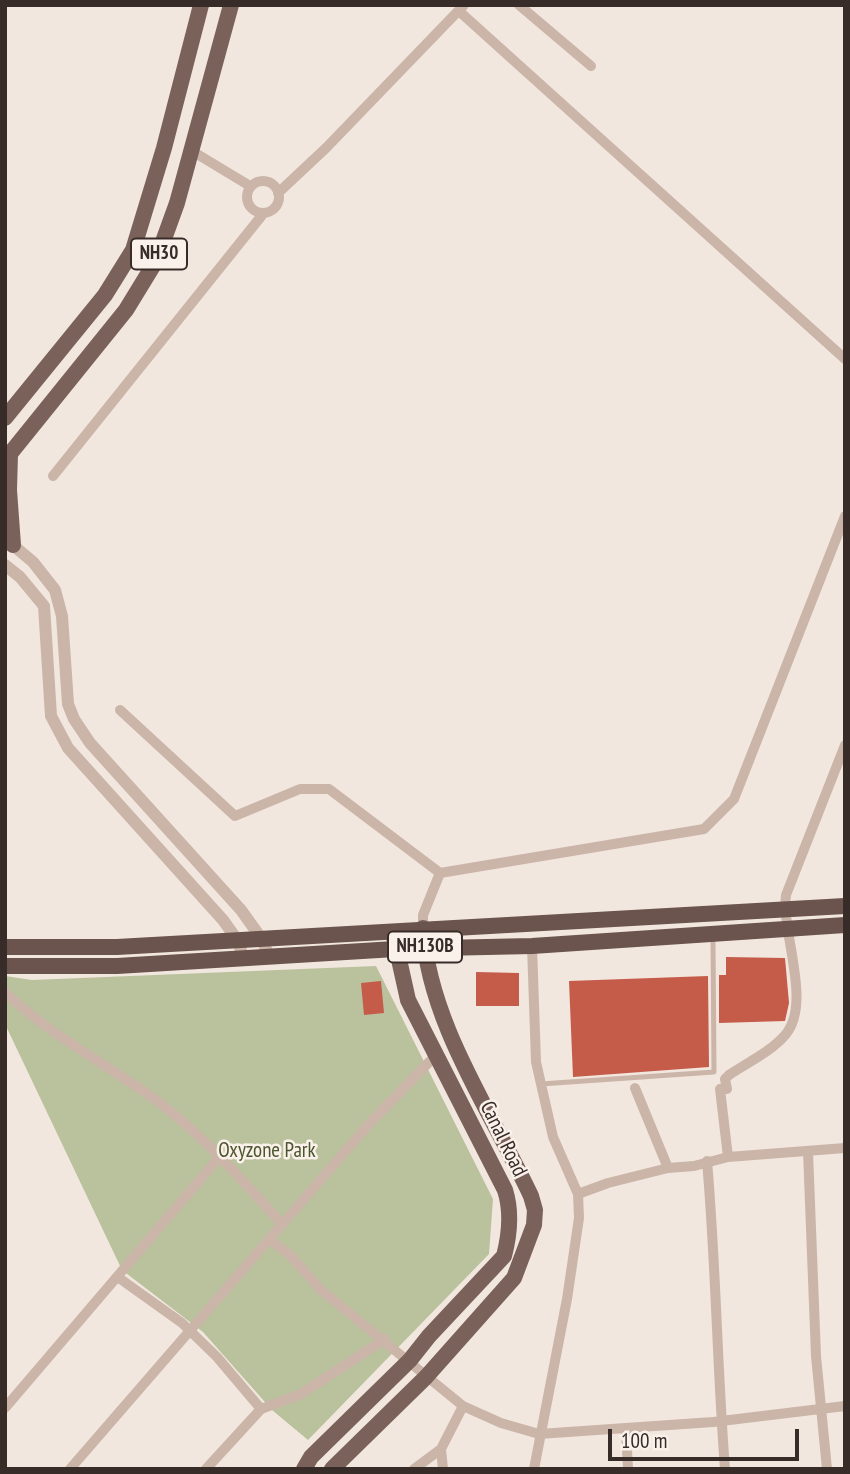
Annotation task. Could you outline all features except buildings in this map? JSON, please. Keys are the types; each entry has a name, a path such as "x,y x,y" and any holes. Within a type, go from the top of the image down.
{"highway":[{"name":"NH130B","path":"5,947 104,947 238,941 423,928 845,906"},
{"name":"NH130B","path":"5,965 117,966 244,960 424,947 532,946 845,925"}],"main road":[{"name":"NH30","path":"8,457 126,310 145,282 166,236 231,5"},
{"name":"NH30","path":"5,418 106,295 133,250 164,148 196,8"},
{"path":"8,457 9,542"},
{"name":"Canal Road","path":"332,1469 426,1377 514,1278 529,1243 536,1210 520,1172 444,1023 424,947 423,928"},
{"name":"Canal Road","path":"304,1469 311,1457 410,1360 429,1335 504,1256 508,1240 510,1205 505,1190 408,1000 393,930"}],"street":[{"path":"519,5 591,66"},
{"path":"278,192 462,9 845,359"},
{"path":"192,151 250,186"},
{"path":"53,476 263,214 279,204 278,192 264,180 256,181 250,186 248,195 254,208 263,214"},
{"path":"120,709 235,816 300,789 329,789 440,873 704,829 734,799 845,516"},
{"path":"9,542 48,578 60,602 65,690 74,719 90,743 220,885 261,938 270,958"},
{"path":"5,565 20,577 44,606 48,694 57,731 68,748 203,896 238,941 244,960"},
{"path":"728,1157 720,1089 727,1089 725,1079 729,1075 781,1040 794,1020 793,962 784,910 790,881 845,745"},
{"path":"423,928 423,915 440,873"},
{"path":"532,946 535,1040 541,1084 553,1137 578,1194 575,1254 534,1469"},
{"path":"5,992 25,1011 159,1103 221,1155 282,1224"},
{"path":"71,1469 369,1124 435,1056"},
{"path":"635,1088 668,1168"},
{"path":"578,1194 668,1168 728,1157 845,1148"},
{"path":"808,1152 820,1409 827,1469"},
{"path":"5,1408 119,1278 221,1155"},
{"path":"706,1161 714,1244 725,1469"},
{"path":"269,1239 290,1255 321,1290 385,1339 426,1377 463,1406 501,1423 539,1434 721,1421 845,1406"},
{"path":"119,1278 191,1332 261,1409"},
{"path":"206,1469 261,1409 301,1394 385,1339"},
{"path":"414,1469 441,1449 463,1406"},
{"path":"626,1429 628,1469"},
{"path":"441,1449 443,1469"}],"lane":[{"path":"541,1084 714,1072 713,933"}],"green space":[{"name":"Oxyzone Park","path":"376,966 493,1199 489,1254 308,1440 272,1410 203,1332 122,1270 5,1024 5,976 32,980"}]}
